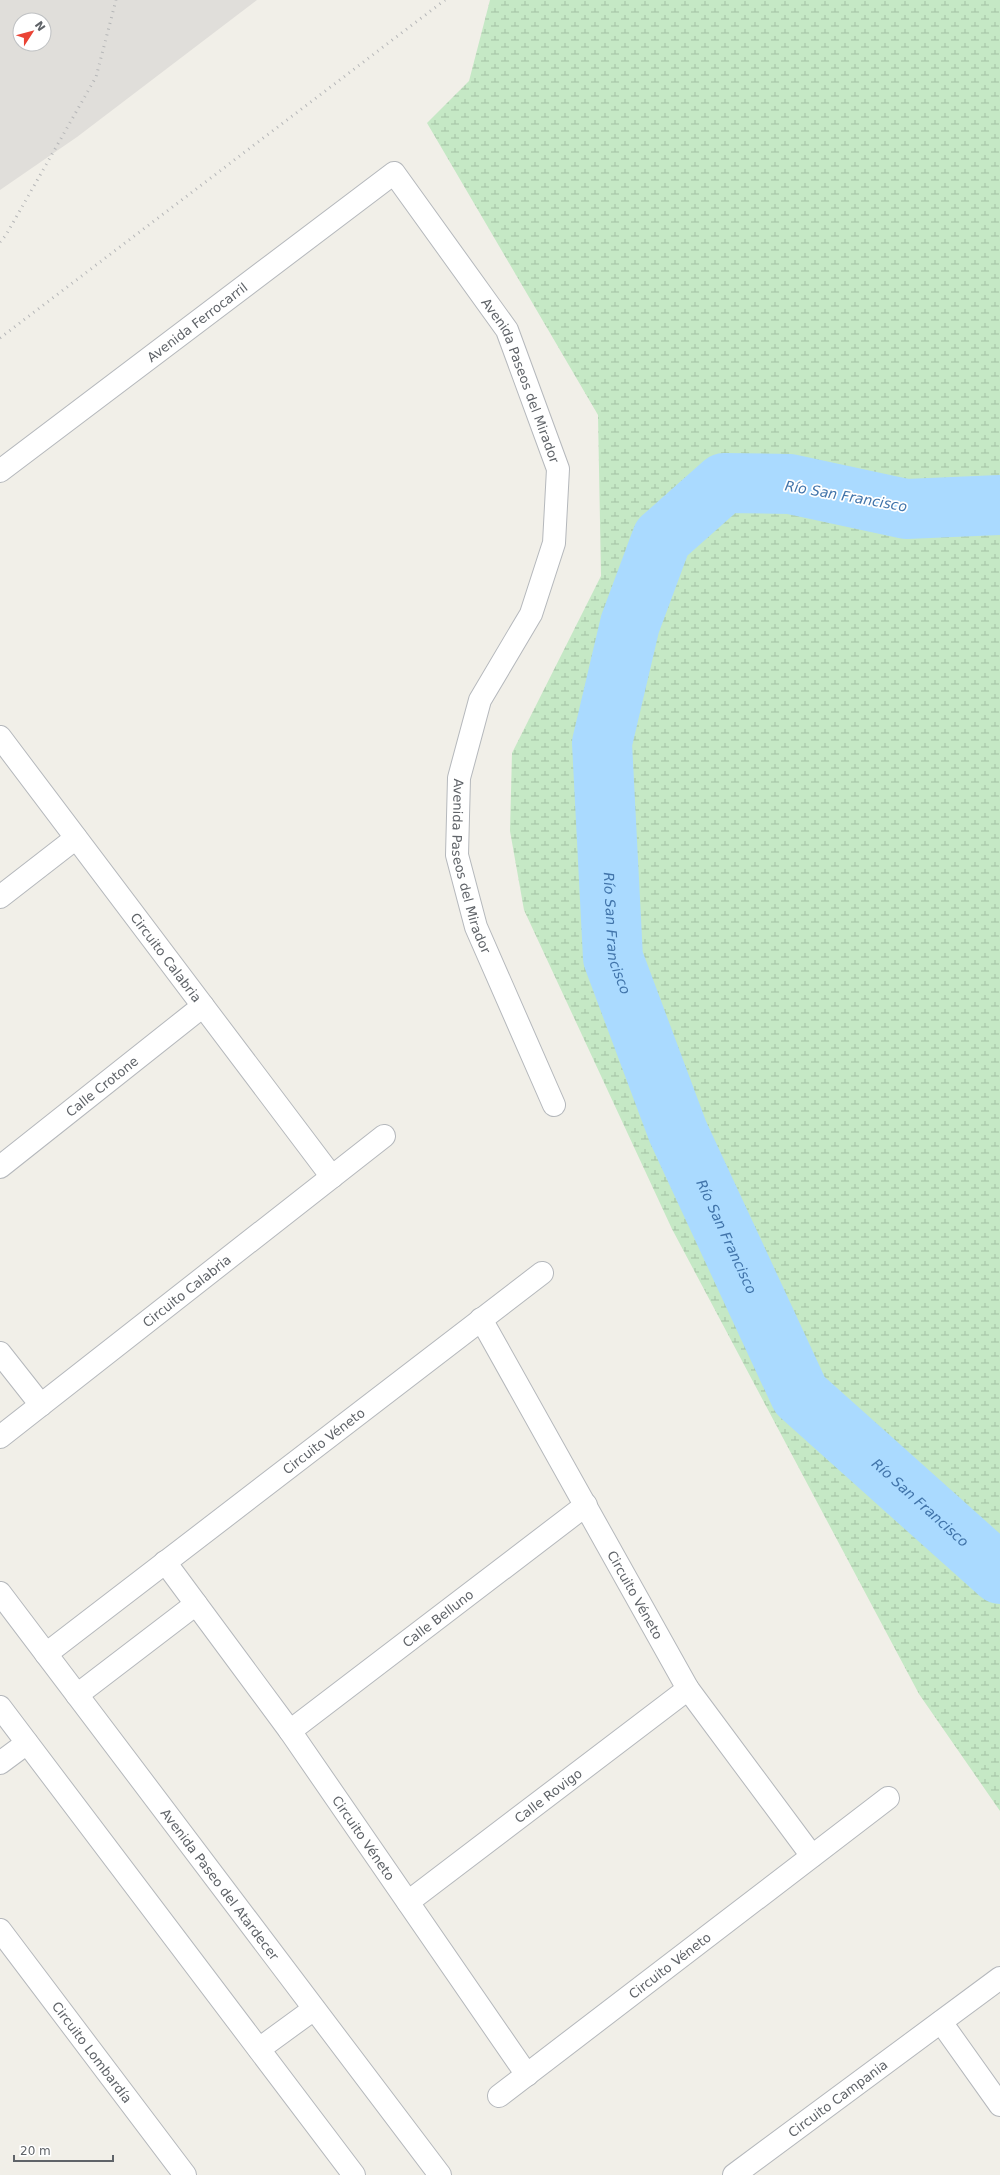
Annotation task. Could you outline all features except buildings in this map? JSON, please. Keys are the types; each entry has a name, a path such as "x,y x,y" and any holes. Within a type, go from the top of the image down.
{"street":[{"name":"Avenida Ferrocarril","path":"0,471 394,173"},
{"name":"Avenida Paseos del Mirador","path":"394,173 507,330 558,469 554,543 531,614 480,700 459,778 457,855 476,927 554,1105"},
{"name":"Circuito Calabria","path":"0,737 332,1177"},
{"path":"0,897 76,838"},
{"name":"Calle Crotone","path":"0,1167 203,1006"},
{"name":"Circuito Calabria","path":"0,1437 384,1136"},
{"name":"Circuito Véneto","path":"46,1654 542,1273"},
{"name":"Circuito Véneto","path":"481,1319 688,1689 812,1856"},
{"path":"3,1361 41,1405"},
{"name":"Calle Belluno","path":"290,1731 586,1505"},
{"name":"Circuito Véneto","path":"165,1562 290,1731 527,2075"},
{"name":"Avenida Paseo del Atardecer","path":"0,1593 440,2175"},
{"path":"77,1695 196,1604"},
{"name":"Calle Rovigo","path":"408,1902 688,1689"},
{"path":"0,1707 354,2175"},
{"path":"0,1763 27,1743"},
{"name":"Circuito Véneto","path":"499,2096 888,1798"},
{"name":"Circuito Lombardía","path":"0,1930 185,2175"},
{"name":"Circuito Campania","path":"734,2175 1000,1978"},
{"path":"259,2049 314,2008"},
{"path":"941,2022 1000,2106"}],"shaded area":[{"path":"0,0 257,0 77,137 0,190"}],"green space":[{"path":"490,0 1000,0 1000,1811 919,1694 672,1229 524,910 510,831 512,753 601,576 598,415 427,123 469,81"}],"waterway":[{"name":"Río San Francisco","path":"1000,505 906,509 790,484 724,483 662,538 630,624 602,743 613,958 678,1132 800,1395 1000,1574"}],"railway":[{"path":"0,242 6,235 96,77 116,0"},
{"path":"0,338 445,0"}]}
